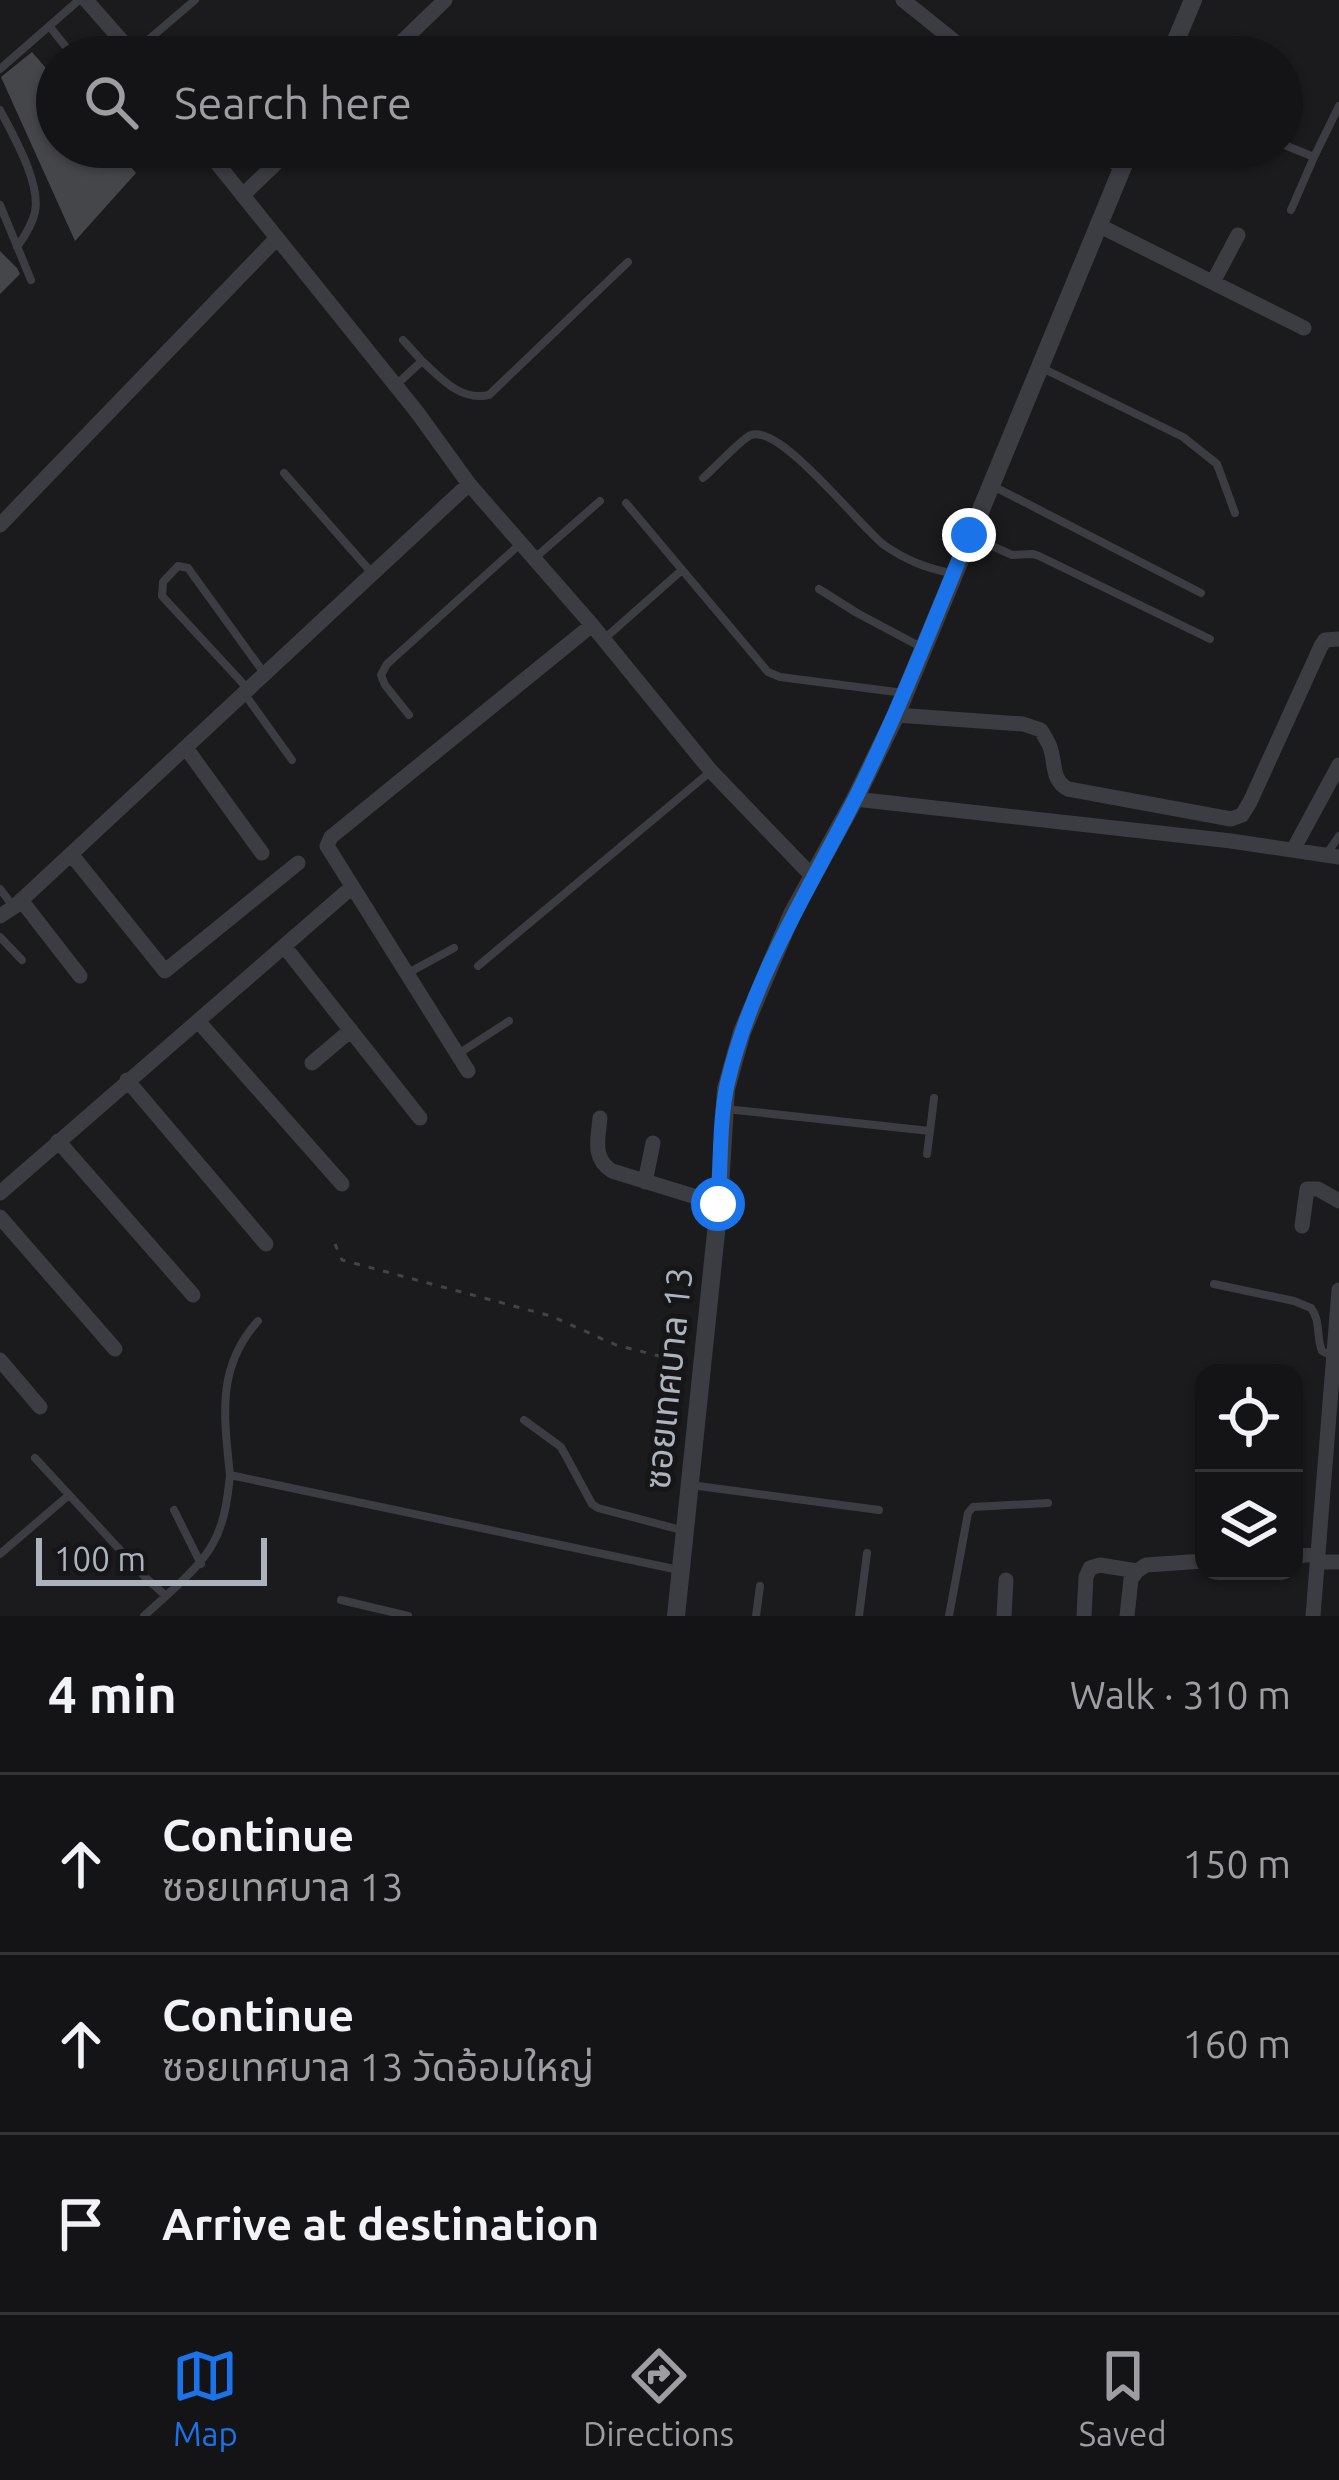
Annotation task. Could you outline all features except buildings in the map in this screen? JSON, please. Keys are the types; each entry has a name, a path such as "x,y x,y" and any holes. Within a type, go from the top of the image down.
{"street":[{"path":"83,0 116,36"},
{"path":"408,36 446,0"},
{"path":"903,0 948,36"},
{"path":"1178,36 1193,0"},
{"path":"220,168 396,385 469,484 711,771 812,876"},
{"path":"242,195 271,168"},
{"name":"ซอยเทศบาล 13","path":"676,1616 726,1089 742,1032 784,932 896,715 1123,168"},
{"path":"1098,225 1304,328"},
{"path":"1213,282 1238,235"},
{"path":"0,525 277,238"},
{"path":"80,976 12,908 469,484"},
{"path":"468,1071 327,846 592,625"},
{"path":"896,715 1023,724 1042,730 1056,778 1068,789 1231,819 1242,815 1250,802 1324,640 1339,639"},
{"path":"186,748 262,853"},
{"path":"1293,850 1339,765"},
{"path":"854,799 1332,857"},
{"path":"70,854 165,971 298,863"},
{"path":"0,1193 352,887"},
{"path":"284,946 420,1118"},
{"path":"198,1021 342,1184"},
{"path":"312,1063 351,1030"},
{"path":"128,1080 266,1244"},
{"path":"600,1118 597,1153 602,1165 718,1204"},
{"path":"58,1141 193,1295"},
{"path":"644,1182 653,1142"},
{"path":"1302,1226 1307,1190 1339,1201"},
{"path":"0,1217 115,1349"},
{"path":"1313,1616 1339,1290"},
{"path":"0,1360 40,1406"},
{"path":"1303,1557 1339,1562"},
{"path":"1127,1616 1131,1579 1137,1571 1146,1564 1195,1561"},
{"path":"1084,1616 1090,1568 1100,1565 1137,1571"},
{"path":"1004,1616 1006,1580"}],"lane":[{"path":"39,36 83,0"},
{"path":"155,36 195,0"},
{"path":"50,27 57,36"},
{"path":"0,69 36,39"},
{"path":"1291,210 1339,106"},
{"path":"0,110 35,192 36,208 17,247"},
{"path":"1303,153 1313,157"},
{"path":"0,206 32,280"},
{"path":"403,340 454,390 478,398 489,395 628,262"},
{"path":"396,385 422,361"},
{"path":"1039,366 1183,437 1216,464 1235,513"},
{"path":"703,478 749,436 761,435 803,462 879,541 919,566 953,574"},
{"path":"284,473 371,572"},
{"path":"989,484 1201,593"},
{"path":"535,558 600,501"},
{"path":"626,503 768,672 904,693"},
{"path":"969,535 1012,555 1033,554 1210,638"},
{"path":"409,715 385,685 381,675 387,664 522,543"},
{"path":"266,675 188,568 178,566 164,582 162,596 247,692 292,760"},
{"path":"604,639 682,570"},
{"path":"819,589 923,648"},
{"path":"478,966 711,771"},
{"path":"1332,857 1339,836"},
{"path":"0,889 12,908"},
{"path":"0,937 22,961"},
{"path":"406,974 454,948"},
{"path":"457,1054 509,1021"},
{"path":"927,1154 934,1098"},
{"path":"725,1109 930,1132"},
{"path":"1214,1284 1311,1308 1322,1351 1334,1356"},
{"path":"144,1616 201,1564 225,1520 230,1475 227,1375 236,1351 258,1321"},
{"path":"524,1420 561,1447 592,1504 686,1532"},
{"path":"35,1458 166,1596"},
{"path":"230,1475 680,1570"},
{"path":"690,1485 879,1510"},
{"path":"0,1554 69,1496"},
{"path":"949,1616 973,1507 1048,1503"},
{"path":"174,1510 201,1564"},
{"path":"860,1616 867,1552"},
{"path":"756,1616 760,1586"},
{"path":"341,1600 408,1616"}],"path":[{"path":"335,1244 343,1260 551,1316 616,1345 702,1367"}],"route":[{"path":"718,1204 726,1089 742,1032 792,914 896,715 969,535"}]}
